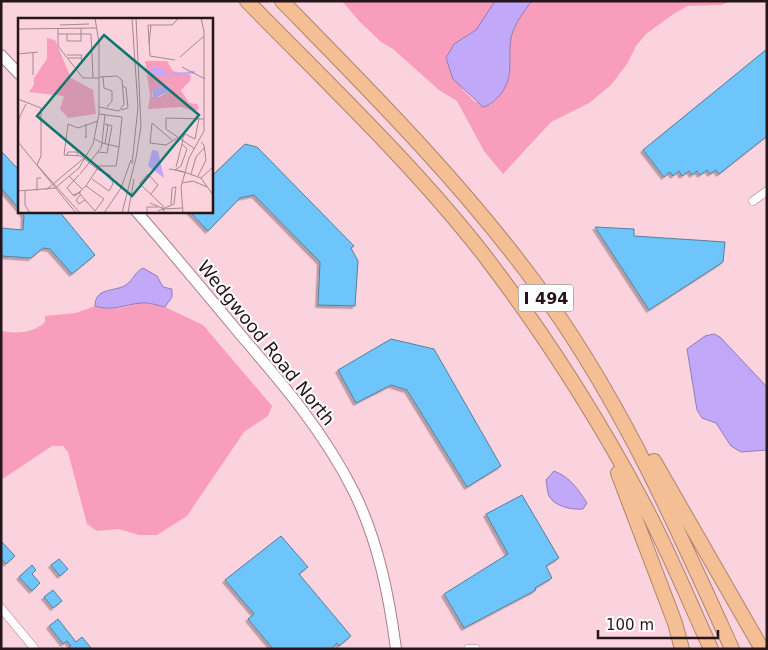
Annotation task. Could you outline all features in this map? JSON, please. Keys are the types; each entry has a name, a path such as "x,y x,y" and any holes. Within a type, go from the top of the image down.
{"highway":[{"name":"I 494","path":"247,1 399,156 443,206 502,280 554,352 600,425 642,501 711,649"},
{"name":"I 494","path":"282,1 459,186 534,281 608,394 642,454 732,649"},
{"path":"563,323 620,401 762,649"},
{"path":"600,425 658,576 682,649"},
{"path":"746,619 767,646"}],"street":[{"path":"1,54 18,73"},
{"path":"753,201 767,191"},
{"name":"Wedgwood Road North","path":"137,212 291,394 317,427 336,459 355,494 378,559 389,601 396,649"},
{"path":"1,608 35,649"},
{"path":"468,649 476,649"}],"shaded area":[{"path":"342,1 495,1 476,31 454,44 463,90 475,102 490,105 505,86 508,79 512,33 532,1 732,1 721,5 687,6 646,34 611,85 589,103 551,122 503,174 484,151 457,101 439,90 393,49 381,42"},
{"path":"495,1 532,1 512,33 510,69 504,90 491,103 483,107 453,79 446,58 454,44 476,30"},
{"path":"143,268 157,276 163,287 172,289 172,297 165,307 145,303 113,308 95,306 98,296 106,291 126,285"},
{"path":"143,302 165,307 203,325 272,406 268,416 244,432 187,516 157,535 139,535 119,529 97,531 87,524 68,452 63,446 52,446 1,480 1,331 19,332 36,328 45,322 45,316 76,313 95,306 101,308 125,307"},
{"path":"714,334 720,337 767,387 767,450 741,452 731,446 716,423 702,418 697,410 687,349 705,336"},
{"path":"554,471 565,477 577,488 587,503 583,509 564,507 552,500 548,494 546,480"}],"building":[{"path":"767,49 767,136 719,174 716,170 710,174 707,170 700,175 697,171 692,175 689,171 682,176 679,171 673,176 670,172 664,177 643,150"},
{"path":"245,144 257,147 354,246 351,248 358,261 355,306 318,305 320,262 254,195 240,198 208,231 190,212 212,212 212,176"},
{"path":"1,151 18,169 18,208 1,188"},
{"path":"22,212 60,212 95,255 72,274 50,249 43,248 31,258 1,256 1,228 23,230 24,216"},
{"path":"595,227 634,229 634,236 725,242 723,262 649,310"},
{"path":"391,339 434,349 501,466 467,487 407,390 391,385 356,403 338,370"},
{"path":"522,495 559,558 546,566 552,578 535,588 536,590 464,628 444,594 508,554 486,514"},
{"path":"281,536 308,567 299,574 351,636 339,646 337,643 331,649 273,649 248,619 254,614 225,580"},
{"path":"1,541 15,556 6,564 1,558"},
{"path":"59,559 68,569 60,576 51,565"},
{"path":"32,565 36,570 32,574 40,583 32,591 19,577"},
{"path":"53,590 62,601 53,608 44,597"},
{"path":"58,619 76,642 82,637 92,649 68,649 71,646 67,641 63,644 49,626"}]}
